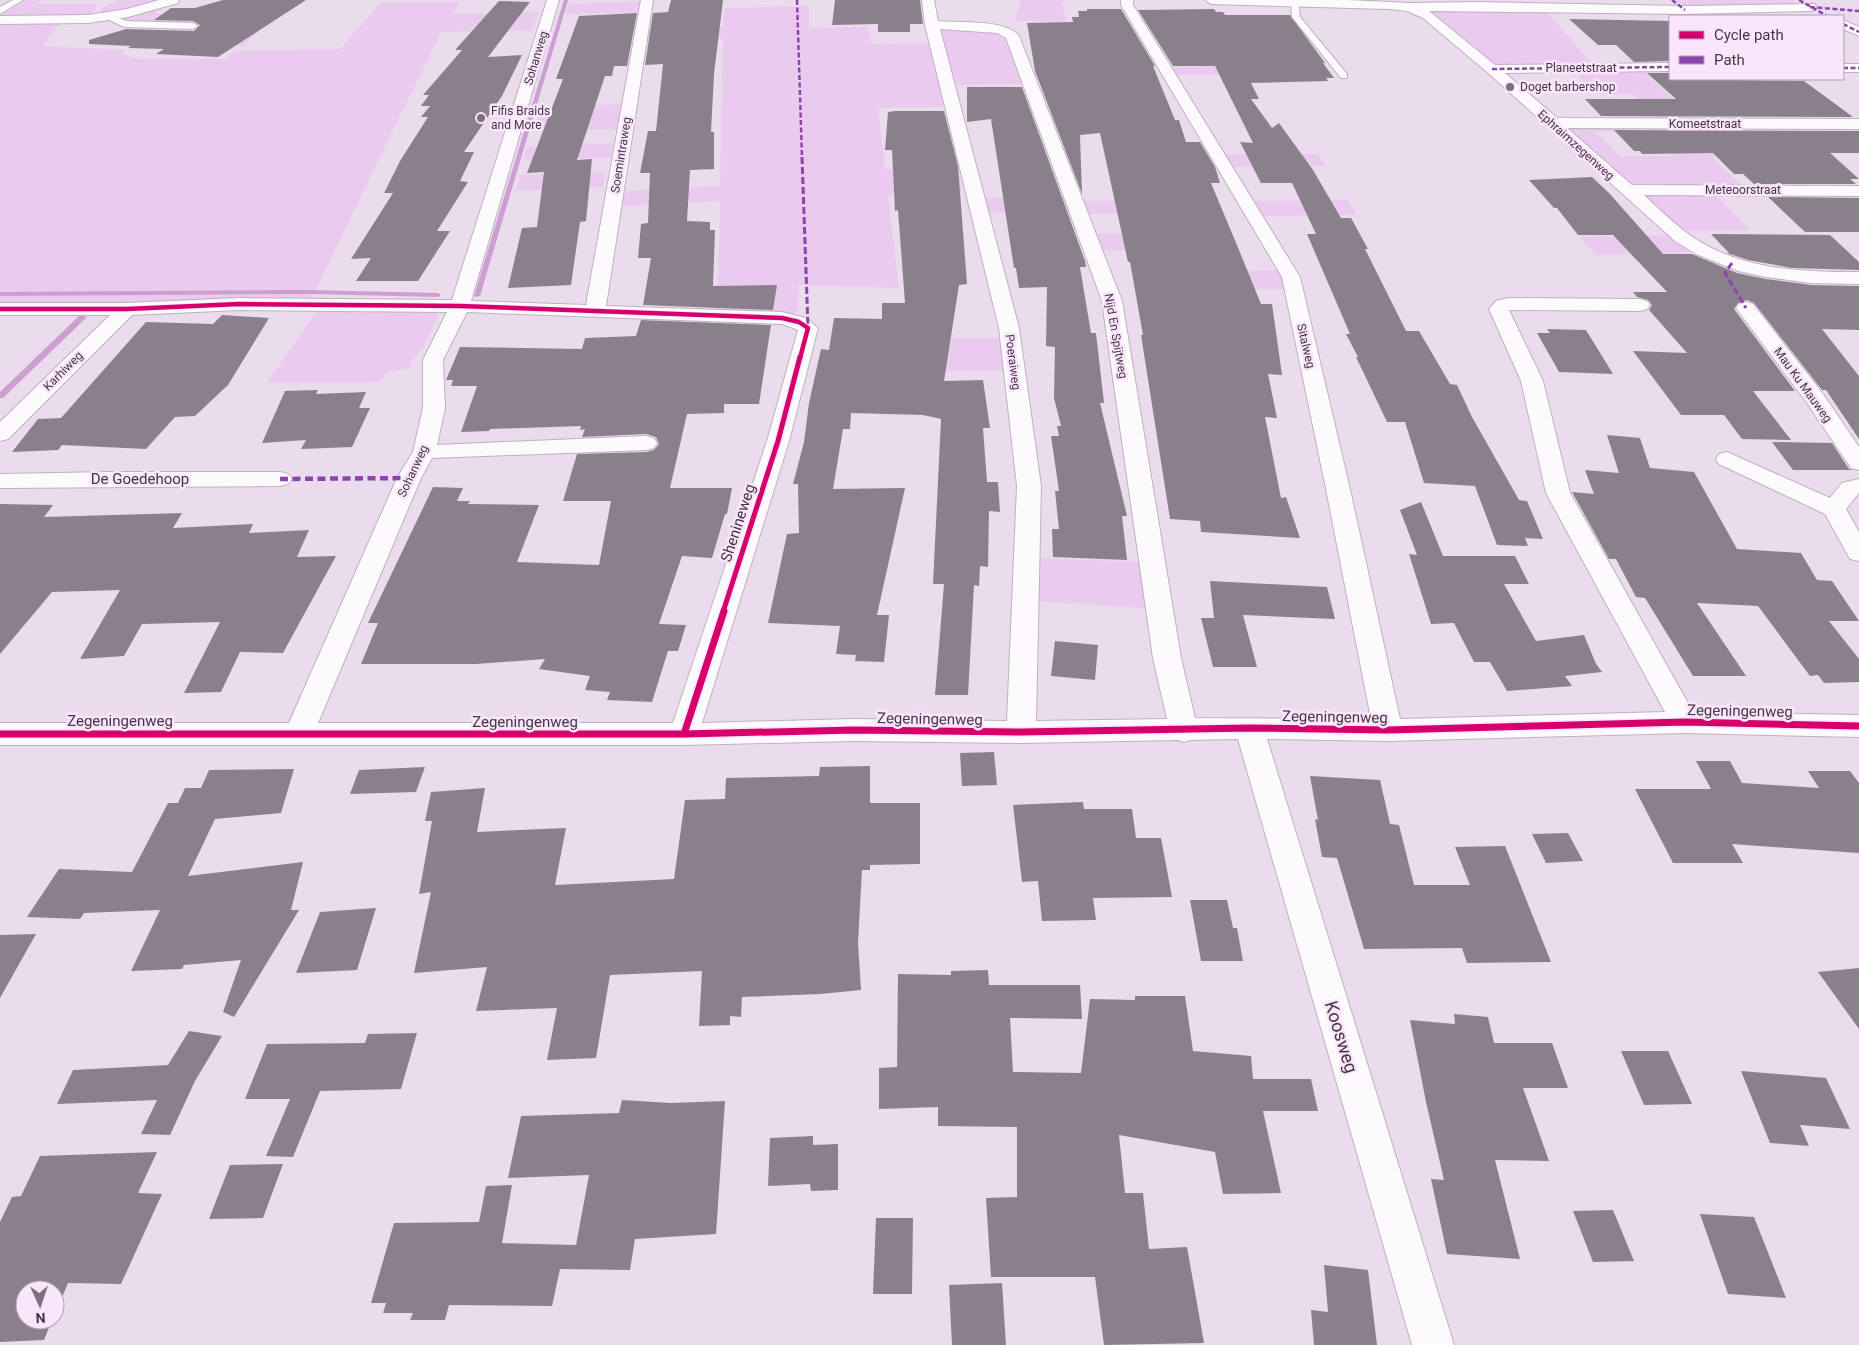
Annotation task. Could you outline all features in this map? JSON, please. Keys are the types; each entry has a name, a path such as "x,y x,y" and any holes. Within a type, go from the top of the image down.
{"street":[{"path":"0,20 71,20 108,16 173,0"},
{"name":"Sohanweg","path":"299,733 409,478 424,452 434,408 433,360 460,306 553,0"},
{"name":"Soemintraweg","path":"595,311 647,0"},
{"name":"Poeraiweg","path":"928,0 932,25 1009,328 1029,486 1021,732"},
{"name":"Sitalweg","path":"1127,0 1127,6 1290,277 1338,489 1388,730"},
{"name":"Ephraimzegenweg","path":"1211,0 1409,7 1428,15 1492,69 1681,237 1703,252 1744,268 1792,276 1859,278"},
{"path":"1672,0 1685,10"},
{"path":"1409,7 1477,6 1685,10 1804,4 1825,15"},
{"path":"1844,24 1859,32"},
{"name":"Nijd En Spijtweg","path":"932,25 1005,30 1012,36 1112,301 1167,658 1184,731"},
{"name":"Planeetstraat","path":"1492,69 1669,67"},
{"path":"1844,68 1859,68"},
{"name":"Komeetstraat","path":"1551,123 1859,124"},
{"name":"Meteoorstraat","path":"1627,190 1859,191"},
{"path":"0,309 127,309 238,304 460,306 595,311"},
{"path":"1640,305 1508,304 1503,305 1500,309 1532,381 1558,493 1685,722"},
{"name":"Mau Ku Mauweg","path":"1746,308 1815,399 1859,463"},
{"name":"Karhiweg","path":"0,434 127,309"},
{"name":"Shenineweg","path":"595,311 782,318 800,322 808,328 778,441 684,734"},
{"path":"424,452 646,443"},
{"path":"1727,459 1834,509 1859,553"},
{"name":"De Goedehoop","path":"0,481 280,479"},
{"path":"1834,509 1850,488 1859,486"},
{"name":"Zegeningenweg","path":"0,734 684,734 854,730 1184,731 1249,728 1388,730 1685,722 1859,726"},
{"name":"Koosweg","path":"1249,728 1433,1345"}],"lane":[{"path":"0,11 19,0"},
{"path":"1295,2 1296,17 1344,76"},
{"path":"108,16 124,24 193,26"}],"shaded area":[{"path":"22,0 41,0 36,4 96,4 98,7 90,15 82,17 0,16 0,13"},
{"path":"119,0 166,0 132,10 101,14 101,9"},
{"path":"1021,0 1064,0 1062,5 1067,22 1015,21"},
{"path":"1676,0 1794,0 1796,2 1790,5 1685,6"},
{"path":"642,1 640,12 565,14 568,4"},
{"path":"460,2 453,14 539,12 531,30 441,32 311,299 0,304 0,22 61,22 42,46 124,50 121,54 138,59 227,59 235,51 340,49 381,3"},
{"path":"809,6 809,28 868,27 871,44 931,43 947,107 878,108 885,169 958,168 962,193 888,195 899,288 799,285 798,308 793,315 714,312 718,283 720,201 619,206 621,191 720,186 723,39 645,41 647,30 723,27 724,8"},
{"path":"1428,10 1546,11 1594,66 1495,65"},
{"path":"153,11 160,14 271,17 244,46 205,46 226,26 123,21 120,19 122,16"},
{"path":"938,28 1004,33 1025,84 953,85"},
{"path":"1252,66 1257,74 1174,75 1170,67"},
{"path":"1572,69 1642,69 1695,120 1660,120 1634,94 1595,94"},
{"path":"622,104 619,129 533,132 541,107"},
{"path":"1622,125 1628,131 1595,132 1620,156 1676,156 1647,126 1719,125 1751,155 1711,156 1743,187 1636,186 1629,183 1566,127"},
{"path":"613,143 611,157 523,161 527,147"},
{"path":"1318,154 1326,166 1230,167 1224,155"},
{"path":"605,172 603,187 516,191 520,175"},
{"path":"1714,193 1751,231 1685,231 1671,222 1644,194"},
{"path":"1064,197 1069,212 985,213 983,198"},
{"path":"1160,200 1164,213 1085,214 1080,201"},
{"path":"1348,200 1356,215 1259,216 1252,201"},
{"path":"1093,233 1172,233 1178,250 1098,250"},
{"path":"1668,235 1693,252 1597,255 1579,237"},
{"path":"1279,270 1284,279 1285,289 1199,290 1193,272"},
{"path":"319,308 437,311 438,315 423,348 411,362 410,368 386,373 380,382 267,383"},
{"path":"1000,338 1004,370 917,371 916,339"},
{"path":"1033,558 1142,562 1146,608 1033,601"}],"building":[{"path":"223,0 306,0 218,57 156,54 164,49 89,44 89,40 126,29 194,31 200,25 193,21 154,20 171,8 195,8"},
{"path":"671,0 723,0 714,74 711,132 714,132 714,169 690,170 687,221 710,222 710,230 715,230 713,286 777,285 773,310 643,305 651,258 638,258 641,224 648,223 650,173 640,173 648,131 656,131 663,64 645,65 653,13 668,12"},
{"path":"835,0 920,0 923,24 910,24 910,32 878,32 878,24 832,25"},
{"path":"499,1 530,2 488,57 522,55 502,96 464,152 474,152 460,181 468,182 437,231 450,231 418,281 356,281 371,258 351,259 393,193 384,193 400,161 428,117 421,117 430,106 421,106 429,95 423,95 462,50 455,50"},
{"path":"1087,9 1121,9 1155,66 1153,66 1175,120 1179,120 1186,142 1200,142 1215,167 1220,183 1211,183 1261,304 1272,304 1282,375 1268,374 1277,418 1265,417 1281,498 1286,497 1300,538 1201,532 1200,521 1170,519 1141,335 1143,335 1130,262 1128,262 1100,133 1080,135 1082,194 1035,71 1027,23 1073,22 1072,17 1079,17 1078,11 1087,11"},
{"path":"1214,9 1216,12 1223,12 1225,15 1290,15 1325,63 1323,63 1334,78 1326,78 1328,81 1251,83 1259,99 1251,99 1272,128 1279,123 1313,170 1341,218 1351,218 1368,249 1365,249 1406,331 1419,331 1450,384 1457,385 1472,417 1519,500 1527,501 1543,539 1525,538 1528,546 1497,545 1475,486 1424,483 1405,422 1387,422 1356,357 1358,357 1346,334 1350,334 1307,234 1316,234 1292,183 1261,183 1240,142 1253,143 1215,66 1173,66 1138,10"},
{"path":"637,13 627,66 614,66 612,76 605,76 577,160 592,159 586,221 580,222 571,285 508,288 522,228 537,227 544,172 527,173 563,79 556,79 579,16"},
{"path":"1569,19 1669,21 1669,61 1634,62 1616,45 1598,45"},
{"path":"1647,73 1669,73 1669,80 1804,81 1853,117 1601,116 1585,99 1676,99"},
{"path":"967,87 1022,87 1085,261 1086,267 1080,267 1091,333 1096,333 1104,403 1100,403 1127,516 1122,516 1127,560 1053,557 1052,529 1059,529 1055,491 1059,491 1051,436 1059,436 1057,426 1061,426 1054,398 1055,347 1046,346 1047,287 1019,288 1016,268 1014,268 991,119 967,122"},
{"path":"944,111 958,166 967,284 959,285 944,381 983,380 990,428 983,428 987,482 998,482 1000,512 989,511 988,567 980,566 979,586 974,585 968,695 935,695 944,584 933,584 941,419 923,415 851,413 850,429 843,429 833,489 905,488 877,615 889,615 884,662 855,661 856,655 836,654 840,626 768,623 787,534 799,533 798,484 793,484 804,442 809,403 821,349 829,350 834,318 882,319 882,303 905,303 898,210 895,211 892,150 885,150 888,112"},
{"path":"1614,130 1859,131 1859,153 1830,153 1859,179 1850,179 1856,184 1754,184 1743,174 1734,174 1713,153 1642,154 1640,151 1634,151"},
{"path":"1592,177 1610,194 1663,254 1692,254 1737,273 1766,279 1811,285 1859,286 1859,330 1822,329 1859,376 1859,439 1826,390 1822,390 1754,303 1747,300 1738,303 1734,309 1795,391 1753,391 1791,440 1742,439 1724,415 1681,415 1633,351 1687,353 1649,310 1652,305 1648,300 1637,297 1633,292 1667,292 1613,235 1578,235 1557,208 1554,208 1529,180"},
{"path":"1768,197 1859,198 1859,232 1805,232"},
{"path":"1711,234 1830,235 1859,262 1859,270 1792,268 1748,260 1727,253 1729,253"},
{"path":"222,315 269,318 228,385 195,416 175,417 146,449 62,445 58,450 12,452 38,419 61,418 146,322 213,324"},
{"path":"641,320 771,325 759,404 724,404 724,413 687,414 670,488 732,488 727,514 725,514 712,558 682,556 659,624 686,625 678,651 668,651 652,702 607,700 610,692 585,690 590,676 539,669 545,659 476,664 361,664 378,623 368,623 433,487 463,488 457,501 470,501 468,504 539,505 517,562 599,565 611,501 563,501 577,454 646,452 654,450 659,444 656,437 646,434 582,437 585,429 580,430 581,426 490,429 489,431 461,432 477,386 451,386 453,380 446,380 460,347 582,349 585,338 636,336"},
{"path":"1547,329 1586,330 1613,374 1559,372 1537,333 1550,333"},
{"path":"318,390 316,394 366,392 359,408 370,408 352,447 301,449 306,440 262,443 285,391"},
{"path":"1607,435 1640,438 1650,468 1694,472 1737,549 1801,553 1817,580 1832,581 1859,621 1829,621 1859,659 1859,682 1824,683 1818,675 1810,676 1758,606 1697,603 1746,676 1693,676 1645,598 1636,597 1616,559 1609,559 1572,492 1594,494 1585,470 1619,473"},
{"path":"1772,442 1832,443 1849,469 1853,470 1793,470"},
{"path":"1421,502 1443,556 1515,556 1529,584 1504,584 1536,641 1584,635 1596,664 1602,672 1565,676 1572,686 1507,691 1490,662 1474,662 1454,623 1431,624 1409,554 1417,555 1400,510"},
{"path":"0,504 53,505 44,517 182,513 173,528 253,524 249,533 309,530 297,557 336,556 283,653 240,652 221,692 184,693 220,622 142,624 124,656 80,659 120,590 52,592 0,654"},
{"path":"1210,581 1327,587 1335,619 1243,615 1257,667 1213,667 1201,618 1214,618"},
{"path":"1055,641 1098,645 1095,680 1051,676"},
{"path":"994,752 997,785 962,786 960,753"},
{"path":"1696,761 1730,761 1742,783 1819,788 1808,771 1850,771 1859,783 1859,853 1732,844 1743,863 1673,863 1635,789 1711,789"},
{"path":"870,766 870,803 920,803 920,864 870,865 870,870 862,870 858,943 861,990 820,994 742,997 741,1017 730,1016 730,1025 699,1026 702,971 610,975 596,1058 547,1060 557,1008 476,1011 487,967 414,973 431,892 419,894 432,821 425,821 431,792 485,788 477,832 566,828 555,885 674,879 685,800 725,799 726,778 819,776 820,767"},
{"path":"425,767 416,792 350,794 359,770"},
{"path":"294,769 281,813 215,819 188,876 303,862 291,910 299,910 234,1017 223,1012 241,960 184,965 182,969 131,971 160,910 84,913 80,919 27,917 59,869 132,872 168,803 178,803 185,788 201,788 209,770"},
{"path":"1310,776 1380,780 1390,824 1399,825 1414,885 1470,885 1455,847 1505,846 1551,962 1467,963 1462,948 1364,949 1337,858 1322,857"},
{"path":"1083,802 1084,809 1132,809 1136,838 1161,838 1172,897 1093,898 1096,920 1042,921 1038,881 1022,882 1013,805"},
{"path":"1568,833 1583,861 1546,863 1532,834"},
{"path":"1190,900 1227,900 1233,928 1237,928 1243,961 1201,961"},
{"path":"376,908 357,970 296,973 320,912"},
{"path":"36,934 0,998 0,935"},
{"path":"1859,968 1859,1029 1818,972"},
{"path":"988,970 989,985 1080,985 1082,1019 1010,1018 1013,1072 1081,1073 1090,999 1135,1000 1135,996 1185,996 1193,1051 1251,1056 1253,1079 1311,1079 1318,1111 1263,1111 1281,1193 1223,1194 1215,1152 1119,1135 1125,1193 1143,1193 1149,1249 1187,1247 1204,1343 1104,1345 1095,1277 991,1277 986,1198 1017,1197 1017,1127 938,1126 938,1107 879,1109 879,1068 897,1067 898,974 951,975 951,971"},
{"path":"1454,1014 1488,1017 1494,1043 1552,1043 1568,1088 1523,1088 1549,1161 1495,1160 1520,1259 1447,1254 1431,1179 1444,1180 1410,1020 1455,1024"},
{"path":"189,1031 222,1036 195,1081 170,1135 141,1134 157,1100 57,1104 73,1070 168,1065"},
{"path":"417,1033 401,1089 320,1091 293,1157 266,1156 290,1099 245,1099 267,1044 365,1043 368,1034"},
{"path":"1621,1051 1668,1051 1692,1104 1644,1105"},
{"path":"1741,1071 1826,1078 1850,1129 1800,1125 1809,1146 1770,1143"},
{"path":"622,1100 671,1103 725,1101 716,1234 635,1239 630,1270 560,1269 552,1306 449,1305 445,1320 410,1320 413,1313 383,1313 386,1303 371,1303 394,1223 479,1222 486,1186 512,1185 502,1243 576,1245 589,1175 508,1178 521,1116 619,1113"},
{"path":"813,1136 813,1145 838,1144 838,1190 811,1191 810,1184 768,1186 770,1138"},
{"path":"157,1152 138,1193 162,1194 121,1284 68,1283 65,1290 65,1280 15,1280 15,1330 48,1330 44,1340 0,1342 0,1222 12,1197 21,1196 40,1156"},
{"path":"283,1164 263,1218 209,1219 230,1165"},
{"path":"1613,1210 1634,1261 1593,1262 1573,1211"},
{"path":"1700,1214 1754,1217 1786,1298 1728,1294"},
{"path":"876,1218 913,1218 912,1294 873,1294"},
{"path":"1324,1265 1368,1270 1377,1345 1314,1345 1311,1310 1328,1312"},
{"path":"1002,1283 1006,1345 952,1345 949,1285"}],"waterway":[{"path":"477,296 566,0"},
{"path":"0,294 310,292 438,295"},
{"path":"0,396 83,317"}],"marked path":[{"path":"797,0 808,328"},
{"path":"1672,0 1685,10"},
{"path":"1799,0 1825,15"},
{"path":"1810,7 1859,11"},
{"path":"1844,24 1859,32"},
{"path":"1492,69 1669,67"},
{"path":"1844,68 1859,68"},
{"path":"1732,263 1725,273 1746,308"},
{"path":"280,479 409,478"}],"cycle path":[{"path":"0,309 127,309 239,304 460,306 782,318 799,322 808,328 778,441 684,734"},
{"path":"0,734 684,734 854,730 1021,732 1249,728 1388,730 1685,722 1859,726"}],"place":[{"name":"Doget barbershop","path":"1510,87"},
{"name":"Fifis Braids and More","path":"481,118"}]}
